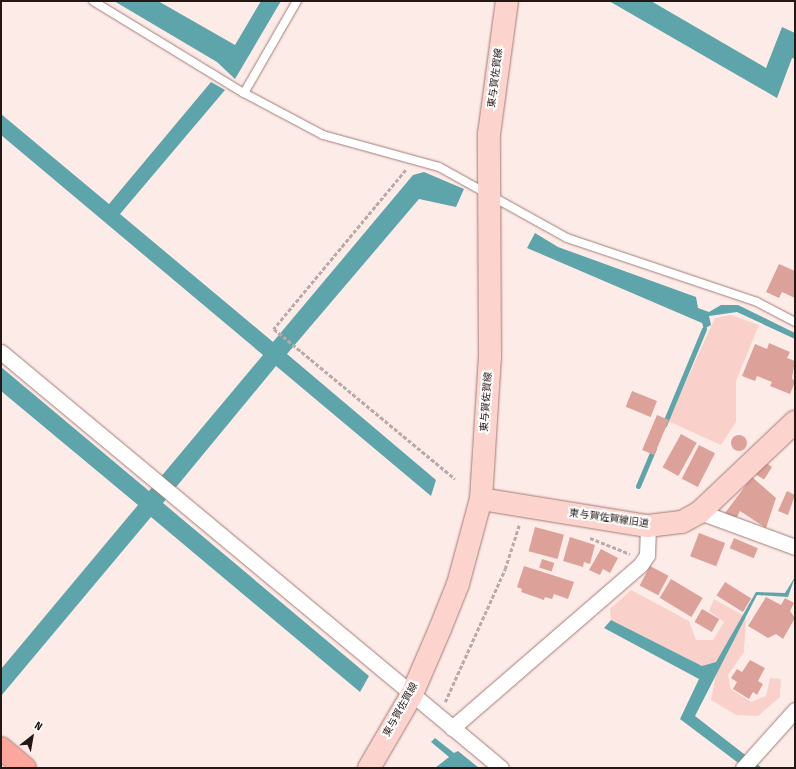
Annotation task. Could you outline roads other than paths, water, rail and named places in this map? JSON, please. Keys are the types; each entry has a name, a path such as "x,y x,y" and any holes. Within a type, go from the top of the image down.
{"main road":[{"name":"東与賀佐賀線","path":"369,768 412,694 458,584 481,499 490,357 489,134 507,5"},
{"name":"東与賀佐賀線旧道","path":"481,499 648,526 682,522 700,512 793,427"},
{"path":"1,748 25,768"}],"street":[{"path":"1,352 501,768"},
{"path":"700,512 795,547"},
{"path":"452,728 641,564 647,554 648,526"},
{"path":"743,768 795,710"}],"lane":[{"path":"93,1 244,93 323,135 415,158 439,167 567,238 757,302 795,322"},
{"path":"244,93 297,1"}],"water":[{"path":"114,1 158,1 235,45 261,1 281,1 235,79 217,62"},
{"path":"609,1 651,1 766,68 782,27 795,33 795,59 792,58 777,98"},
{"path":"211,82 225,90 120,214 273,342 413,175 424,172 464,189 456,207 419,199 287,354 436,480 431,496 276,366 163,503 369,676 360,692 151,517 1,696 1,669 138,505 1,391 1,367 149,491 263,355 1,135 1,114 109,204"},
{"path":"535,233 558,247 696,297 698,308 709,312 721,305 738,305 795,333 795,339 737,312 709,316 711,325 704,329 702,323 527,248"},
{"path":"795,577 788,597 757,595 695,716 762,768 745,768 680,719 699,679 604,628 611,620 702,666 716,662 756,592 785,593"},
{"path":"435,738 454,753 458,751 479,768 435,768 449,757 431,742"}],"waterway":[{"path":"664,425 704,329"},
{"path":"638,486 654,448"}]}
